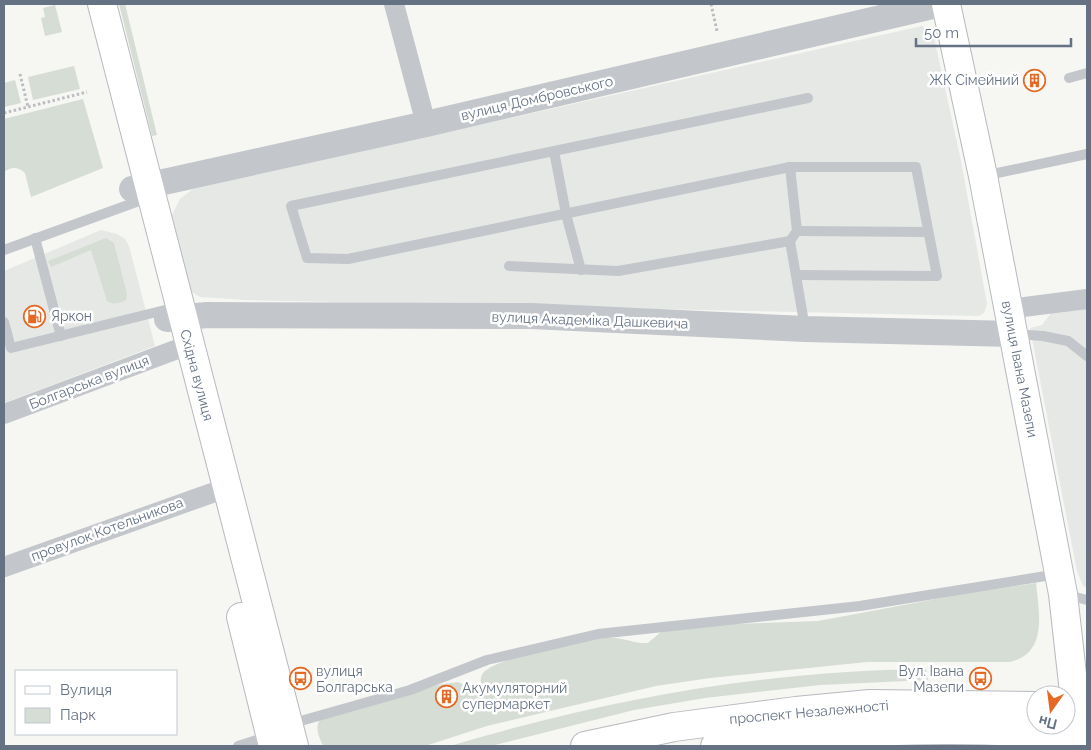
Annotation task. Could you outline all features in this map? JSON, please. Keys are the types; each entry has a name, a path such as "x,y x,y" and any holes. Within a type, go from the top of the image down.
{"main road":[{"name":"Східна вулиця","path":"86,4 142,194"},
{"name":"Східна вулиця","path":"102,4 142,194 171,316 281,738"},
{"name":"вулиця Івана Мазепи","path":"946,4 983,176 1011,322 1070,589 1079,720"},
{"name":"Східна вулиця","path":"171,316 175,350 212,493 281,738"},
{"name":"проспект Незалежності","path":"585,746 674,726 870,704 1026,706"},
{"name":"проспект Незалежності","path":"715,746 874,730 984,735 1079,720"}],"street":[{"path":"394,4 426,124"},
{"name":"вулиця Домбровського","path":"142,194 426,124 941,4"},
{"path":"1011,322 1087,299"},
{"name":"вулиця Академіка Дашкевича","path":"171,316 531,316 805,329 1011,322"},
{"name":"Болгарська вулиця","path":"4,414 175,350"},
{"name":"провулок Котельникова","path":"4,567 212,493"}],"lane":[{"path":"1069,78 1087,73"},
{"path":"796,275 936,276 916,167 790,167 348,260 307,258 291,206 808,98"},
{"path":"554,151 566,214 581,270"},
{"path":"983,176 1087,154"},
{"path":"790,167 797,231 790,241 805,329"},
{"path":"4,250 142,194"},
{"path":"797,231 928,232"},
{"path":"35,238 62,336"},
{"path":"508,266 618,271 790,241"},
{"path":"4,322 11,348 62,336 171,316"},
{"path":"1011,322 1043,336 1068,341 1087,356"},
{"path":"238,746 281,738 487,660 598,634 860,606 1070,589"}],"path":[{"path":"711,4 717,31"},
{"path":"20,74 28,107"},
{"path":"4,113 87,92"}],"shaded area":[{"path":"922,26 930,29 933,33 961,161 987,304 984,313 979,316 246,300 200,297 190,291 172,215 180,199 193,189"},
{"path":"101,230 117,234 125,239 129,246 155,346 4,403 4,271"},
{"path":"1087,308 1087,588 1083,586 1077,571 1030,328 1042,325 1051,313"}],"green space":[{"path":"119,4 125,4 157,135 152,136"},
{"path":"55,5 62,32 45,36 41,18 45,17 43,8"},
{"path":"74,66 80,89 33,100 28,77"},
{"path":"15,80 21,103 4,107 4,83"},
{"path":"83,99 103,168 31,197 25,173 15,168 4,172 4,119"},
{"path":"106,238 114,243 127,294 126,300 118,303 107,301 91,250 51,267 48,261"},
{"path":"1036,583 1039,619 1036,641 1031,650 1022,657 1010,662 867,662 710,678 656,686 487,726 425,746 323,746 318,733 318,723 320,720 438,685 458,682 465,685 469,696 483,694 481,677 484,672 506,660 544,649 610,638 648,643 663,630 674,626 818,621 968,593"},
{"path":"926,669 928,680 820,685 705,698 634,710 491,746 450,746 568,714 685,691 805,675"}],"place":[{"name":"ЖК Сімейний","path":"1035,80"},
{"name":"Яркон","path":"35,316"},
{"name":"вулиця Болгарська","path":"300,679"},
{"name":"Вул. Івана Мазепи","path":"980,679"},
{"name":"Акумуляторний супермаркет","path":"446,696"}]}
